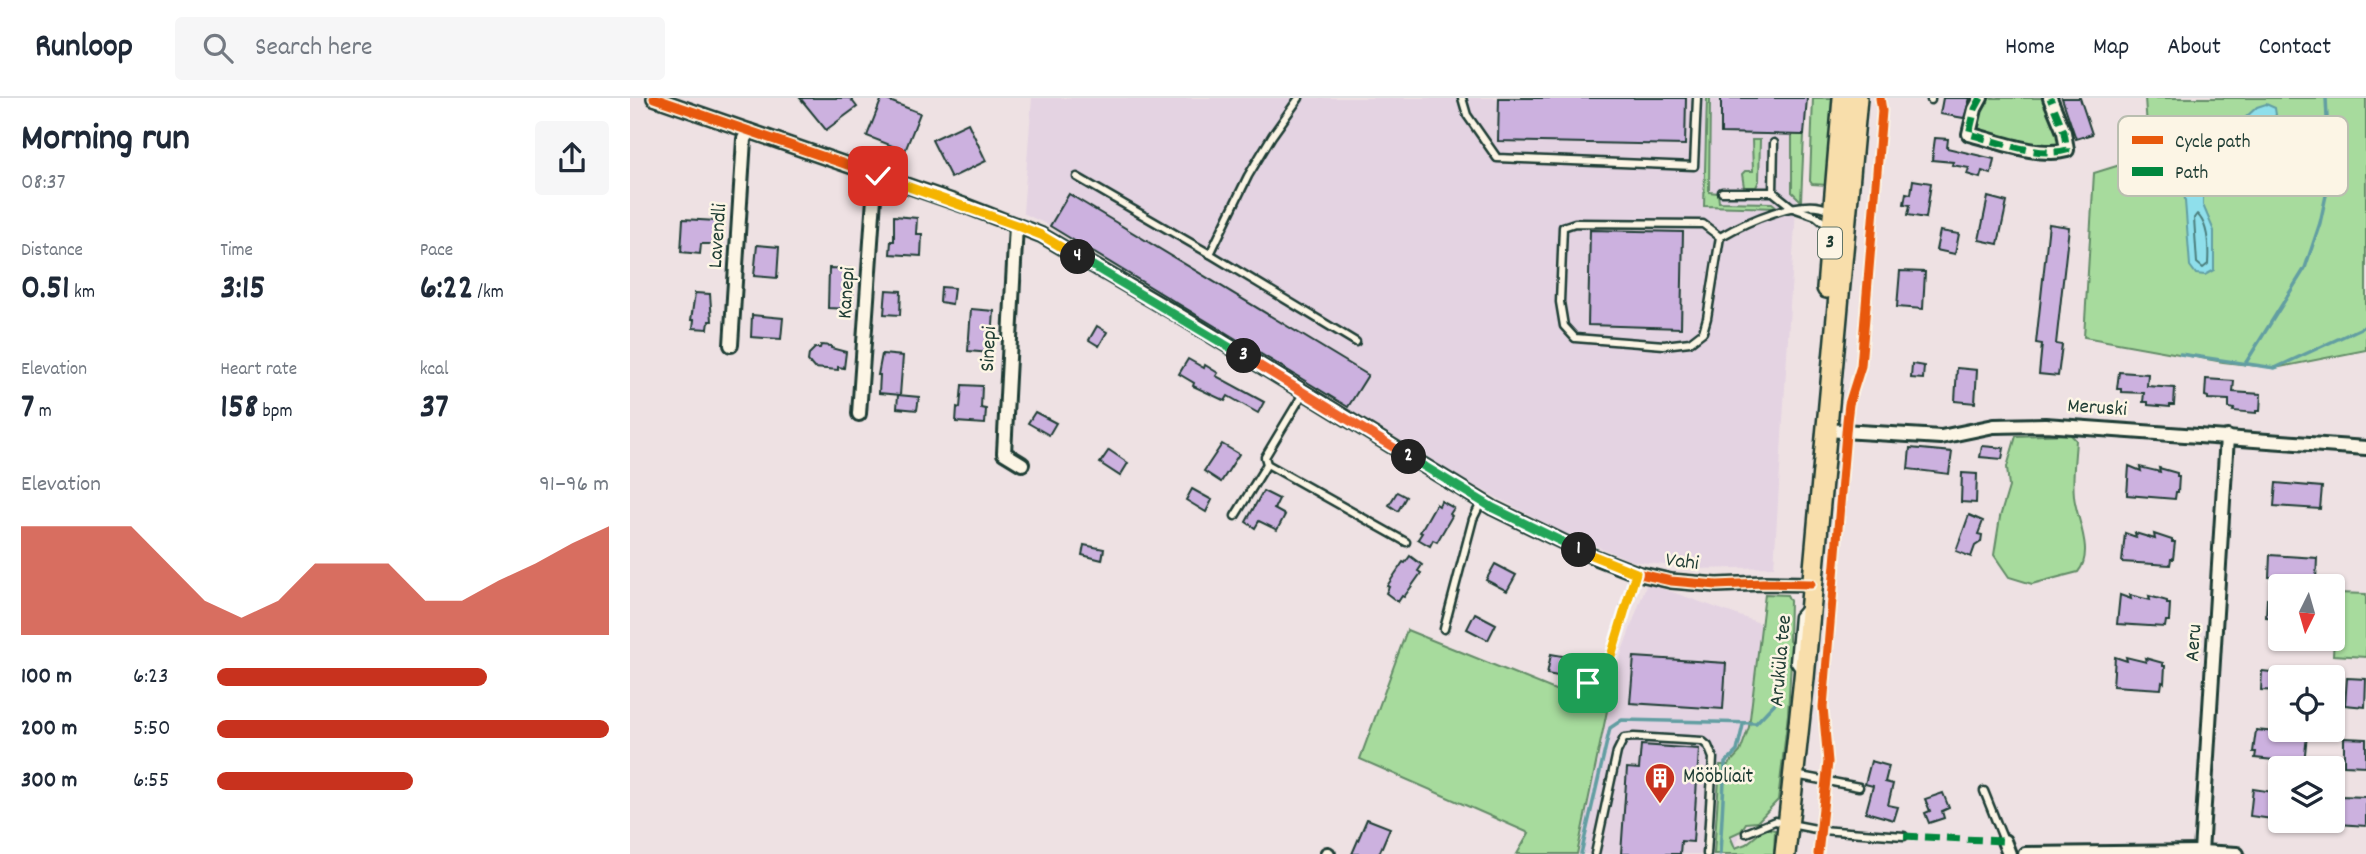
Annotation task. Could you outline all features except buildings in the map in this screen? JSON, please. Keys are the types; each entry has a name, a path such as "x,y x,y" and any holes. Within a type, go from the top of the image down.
{"highway":[{"name":"Aruküla tee","path":"1829,387 1827,298 1843,98"},
{"name":"Aruküla tee","path":"1785,854 1843,260 1834,202 1857,98"}],"street":[{"name":"Vahi","path":"654,98 1041,235 1482,501 1592,556 1636,573 1671,581 1717,585 1763,583 1810,593"},
{"path":"1981,98 1975,109 1969,134 2032,150 2056,153 2067,150 2064,132 2050,98"},
{"name":"Lavendli","path":"731,345 744,139 748,131"},
{"name":"Kanepi","path":"859,414 878,176"},
{"name":"Sinepi","path":"1016,225 1004,453 1022,464"},
{"name":"Meruski","path":"1826,430 1941,437 1994,426 2045,425 2366,448"},
{"name":"Aeru","path":"2201,852 2227,437"},
{"path":"2004,841 2009,854"},
{"path":"2025,854 2237,854"}],"lane":[{"path":"1210,254 1248,176 1299,98"},
{"path":"1462,98 1466,115 1497,158 1695,166 1697,98"},
{"path":"1773,192 1774,143"},
{"path":"1077,177 1356,342"},
{"path":"1722,192 1773,192 1793,208 1824,221 1831,235"},
{"path":"1720,237 1743,224 1793,208 1834,202"},
{"path":"1810,213 1834,202"},
{"path":"1575,223 1703,224 1720,237 1707,318 1703,332 1690,342 1664,345 1575,338 1564,326 1560,302 1563,227 1575,223"},
{"path":"1304,392 1265,457 1267,464 1406,542"},
{"path":"1236,516 1267,464"},
{"path":"1444,629 1473,519 1482,501"},
{"path":"1573,680 1602,686 1636,573"},
{"path":"1595,854 1617,752 1624,738 1634,737 1702,741 1708,746 1713,758 1707,854"},
{"path":"1793,775 1859,787"},
{"path":"1984,791 2004,841"},
{"path":"1746,833 1774,821 1821,830 1904,836"}],"shaded area":[{"path":"1032,98 1807,98 1796,208 1774,567 1697,569 1632,561 1560,531 1473,485 1050,226 1023,213"},
{"path":"1647,583 1765,625 1736,854 1576,854 1622,651"}],"green space":[{"path":"1707,98 1710,98 1709,192 1718,193 1719,202 1772,203 1778,208 1704,206"},
{"path":"1813,98 1837,98 1827,185 1812,184 1810,181"},
{"path":"1984,98 2046,98 2064,142 2057,145 2035,145 1977,130 1980,106"},
{"path":"2145,98 2366,98 2366,350 2275,368 2223,362 2084,337 2094,173 2118,166 2118,196 2348,196 2348,116 2146,116"},
{"path":"1792,134 1804,135 1801,201 1792,192"},
{"path":"1752,140 1760,140 1759,181 1756,187 1744,187 1742,174 1745,171 1753,171"},
{"path":"2070,434 2076,440 2073,489 2085,545 2083,564 2078,572 2032,584 2009,577 1994,555 2000,517 2009,487 2007,467 2016,436"},
{"path":"2345,593 2366,594 2366,657 2333,655 2333,651 2345,651"},
{"path":"1765,594 1787,595 1790,601 1789,641 1792,643 1788,714 1778,800 1757,822 1746,823 1741,831 1730,836 1735,848 1746,844 1766,828 1775,830 1774,854 1714,854 1720,765 1728,765 1740,752 1749,727"},
{"path":"1407,630 1607,711 1577,854 1517,854 1529,833 1360,759"}],"water":[{"path":"2266,104 2275,108 2276,115 2247,116 2257,107"},
{"path":"2185,196 2203,196 2203,205 2214,231 2214,270 2205,275 2196,274 2190,266"}],"waterway":[{"path":"2326,98 2327,116"},
{"path":"2245,364 2305,268 2326,196"},
{"path":"2180,354 2275,368 2366,326"},
{"path":"1581,854 1610,728 1622,720 1756,723 1776,702"},
{"path":"1720,854 1725,763 1737,751 1743,725"}],"marked path":[{"path":"1981,98 1975,109 1969,134 2031,150 2067,150 2064,132 2050,98"},
{"path":"1904,836 2004,841"}],"cycle path":[{"path":"654,98 966,206 1041,235 1178,315 1493,508 1592,556 1636,573 1671,581 1717,585 1811,584"},
{"path":"1818,854 1828,762 1823,707 1847,421 1849,404 1861,366 1882,111 1880,98"}],"place":[{"name":"Mööbliait","path":"1660,805"}],"route":[{"path":"878,176 1041,235 1493,508 1592,556 1636,573 1602,686 1588,683"}]}
